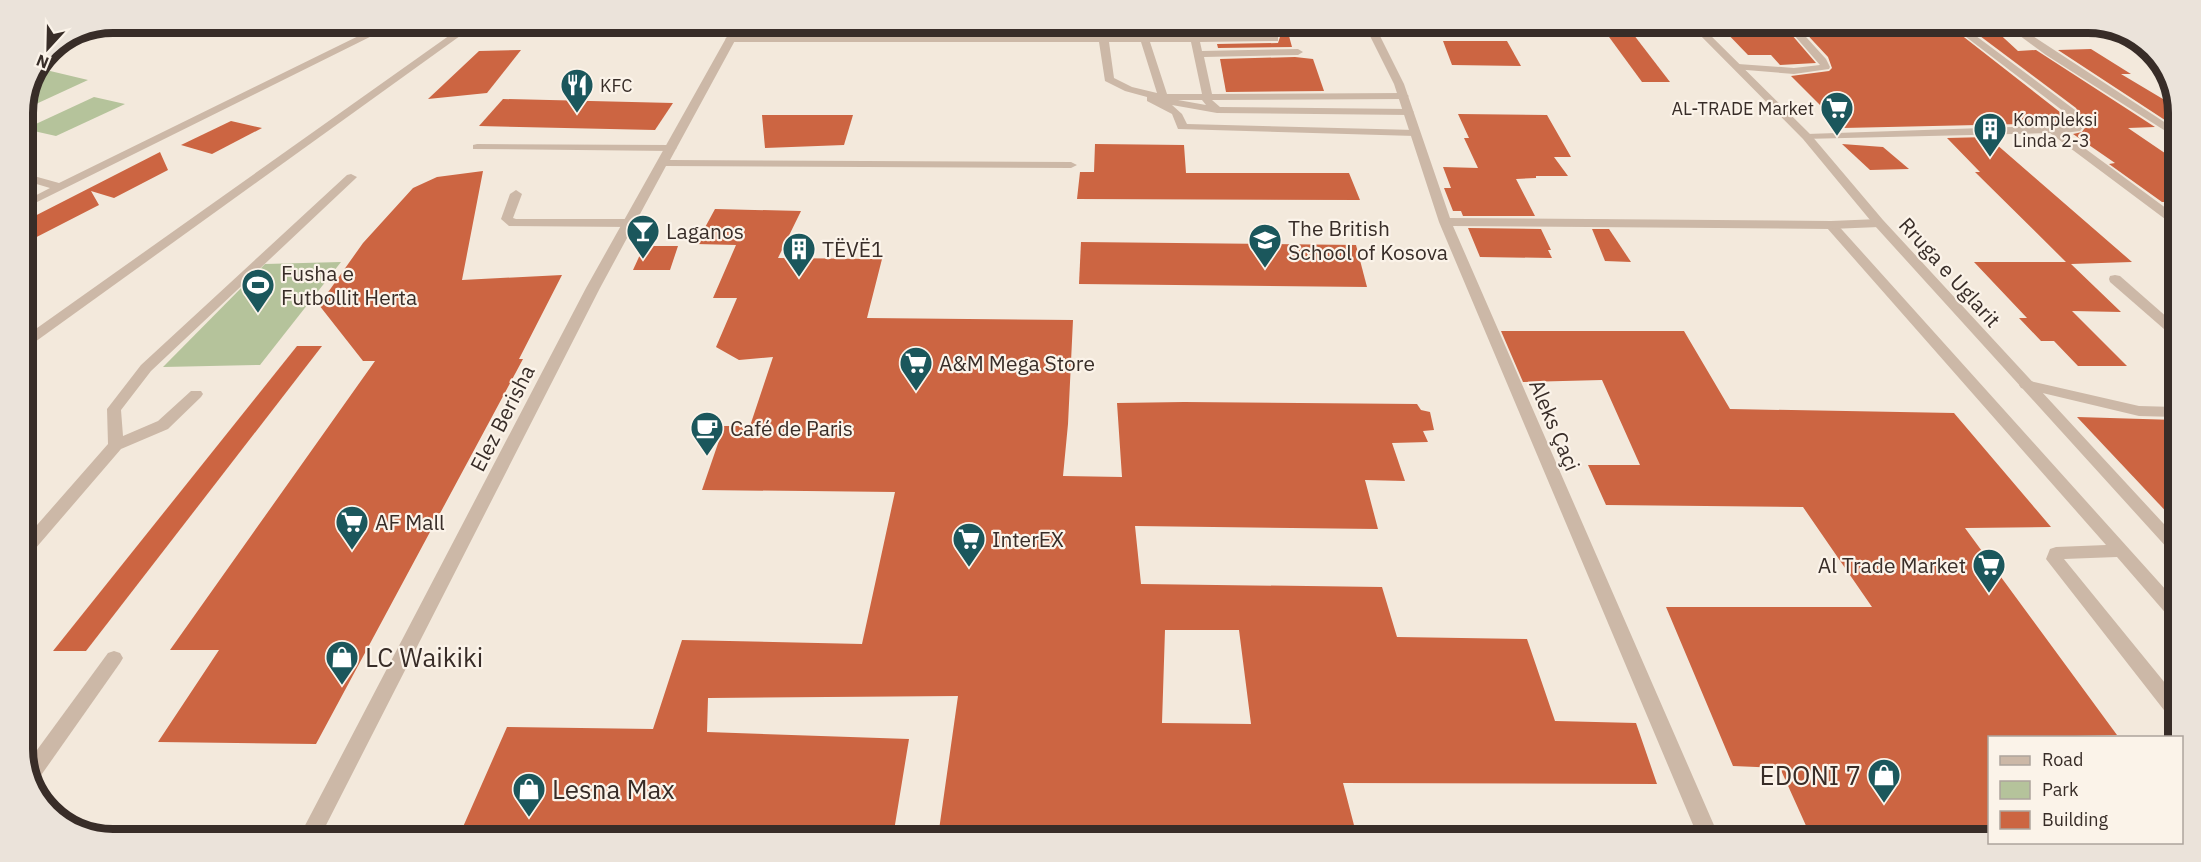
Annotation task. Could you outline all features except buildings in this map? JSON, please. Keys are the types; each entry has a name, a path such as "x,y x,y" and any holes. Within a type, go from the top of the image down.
{"street":[{"path":"33,200 373,33"},
{"path":"33,337 460,33"},
{"name":"Elez Berisha","path":"313,829 593,288 734,33"},
{"name":"Aleks Çaçi","path":"1373,33 1404,96 1445,222 1706,829"},
{"name":"Rruga e Uglarit","path":"1702,33 1807,137 1879,223 2168,538"},
{"path":"1738,67 1784,70 1818,70 1825,67 1824,61 1798,33"},
{"path":"1807,137 2076,129 2079,126 2071,112 1966,33"},
{"path":"2021,33 2168,130"},
{"path":"730,39 1275,39"},
{"path":"1104,40 1109,79 1122,88 1140,93 1209,97 1404,96"},
{"path":"1145,40 1163,96 1180,105 1217,110 1409,112"},
{"path":"1196,40 1209,97 1207,101 1217,110"},
{"path":"1199,54 1298,52"},
{"path":"1140,93 1174,111 1181,117 1182,127 1415,133"},
{"path":"2052,129 2168,215"},
{"path":"477,147 671,148"},
{"path":"663,163 1071,165"},
{"path":"116,445 114,409 146,368 351,177"},
{"path":"33,179 60,187"},
{"path":"33,181 37,184 37,189 33,194"},
{"path":"516,194 507,219 513,223 630,223"},
{"path":"1445,222 1831,225 1879,223"},
{"path":"1831,225 2168,604"},
{"path":"2115,279 2168,325"},
{"path":"2026,385 2139,411 2168,412"},
{"path":"33,540 116,445 163,425 196,394"},
{"path":"2121,551 2056,553 2054,559 2168,701"},
{"path":"35,767 114,658"}],"green space":[{"path":"41,78 78,78 88,80 34,105"},
{"path":"94,97 125,104 56,136 33,131 33,125"},
{"name":"Fusha e Futbollit Herta","path":"341,262 260,365 163,367 265,264"}],"place":[{"name":"KFC","path":"577,114"},
{"name":"AL-TRADE Market","path":"1837,137"},
{"name":"Kompleksi Linda 2-3","path":"1990,158"},
{"name":"Laganos","path":"643,260"},
{"name":"The British School of Kosova","path":"1265,269"},
{"name":"TËVË1","path":"799,278"},
{"name":"Fusha e Futbollit Herta","path":"258,314"},
{"name":"A&M Mega Store","path":"916,392"},
{"name":"Café de Paris","path":"707,457"},
{"name":"AF Mall","path":"352,551"},
{"name":"InterEX","path":"969,568"},
{"name":"Al Trade Market","path":"1989,594"},
{"name":"LC Waikiki","path":"342,686"},
{"name":"EDONI 7","path":"1884,804"},
{"name":"Lesna Max","path":"529,818"}]}
